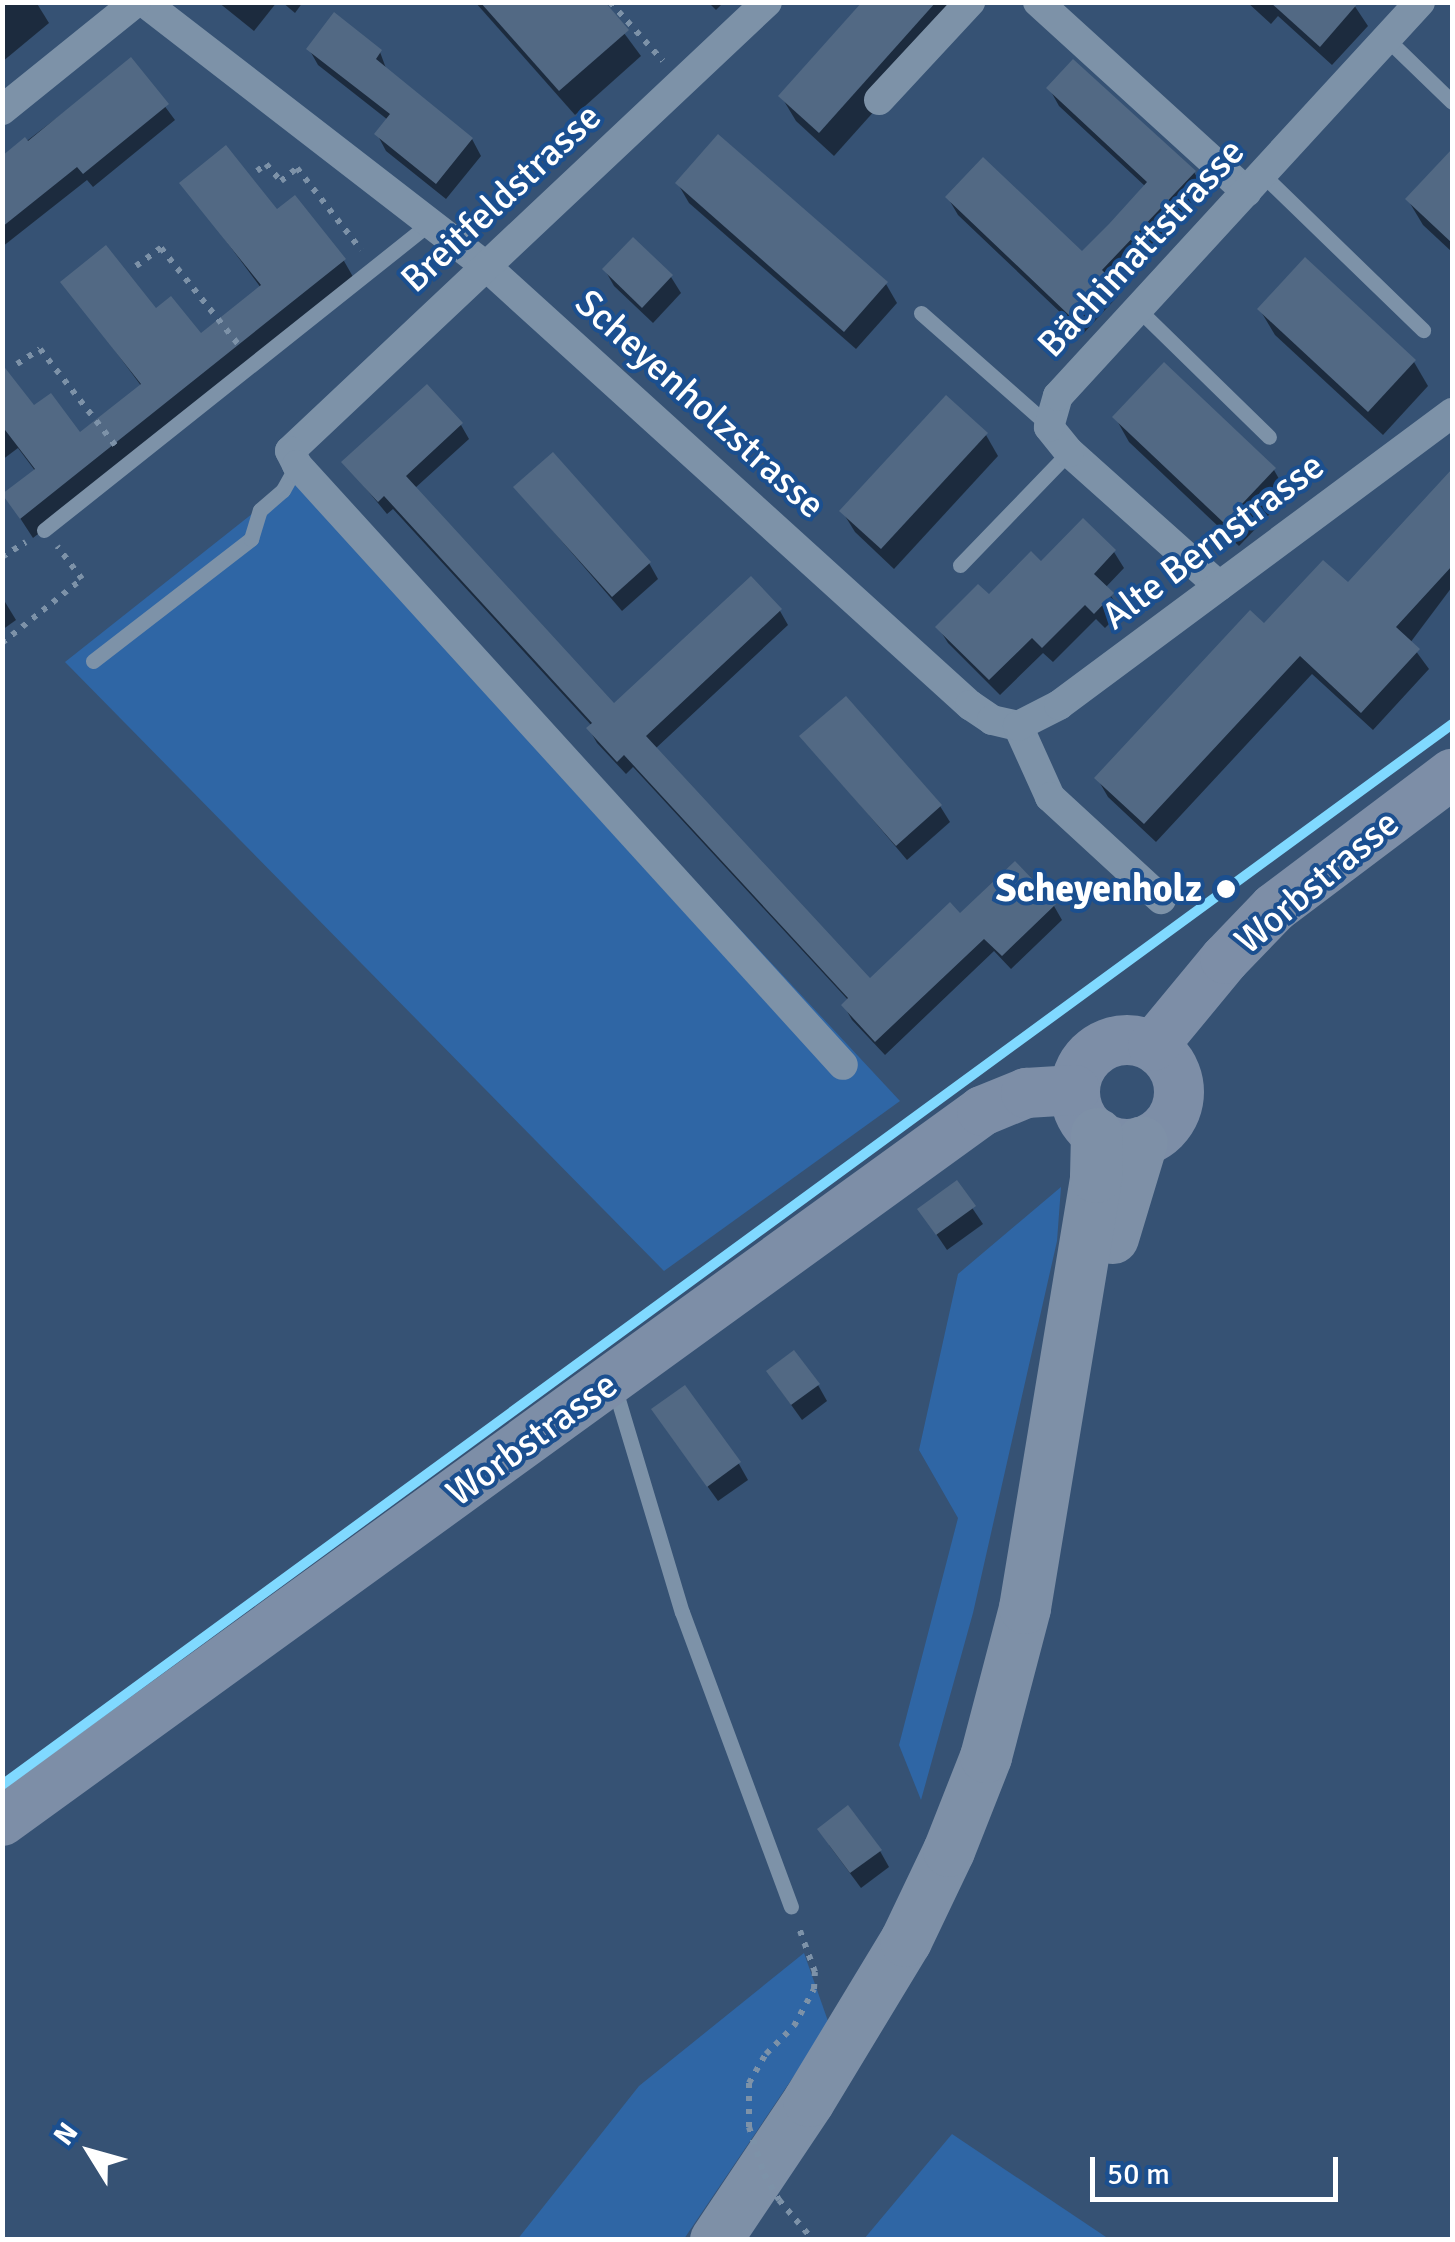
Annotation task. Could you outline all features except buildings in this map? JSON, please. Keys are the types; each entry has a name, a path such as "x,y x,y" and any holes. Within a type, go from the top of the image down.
{"highway":[{"path":"716,2240 809,2101 906,1941 949,1851 986,1757 1024,1608 1104,1122"},
{"path":"746,2240 839,2100 927,1952 970,1860 1008,1764 1046,1613 1112,1238 1104,1122"}],"main road":[{"name":"Worbstrasse","path":"1153,1046 1225,958 1274,908 1452,774"},
{"path":"1136,1040 1153,1046 1173,1068 1179,1098 1172,1117 1160,1132 1104,1122 1078,1073 1102,1046 1136,1040"},
{"name":"Worbstrasse","path":"2,1821 982,1111 1026,1092 1104,1122"}],"street":[{"path":"2,110 136,2"},
{"name":"Scheyenholzstrasse","path":"144,2 488,268 970,705 992,720 1018,726"},
{"name":"Breitfeldstrasse","path":"293,458 298,439 488,268 767,2"},
{"path":"879,100 970,2"},
{"path":"1038,2 1255,184"},
{"name":"Bächimattstrasse","path":"1049,426 1058,396 1420,2"},
{"name":"Alte Bernstrasse","path":"1018,726 1059,705 1452,412"},
{"path":"1049,426 1070,452 1219,586"},
{"path":"293,458 842,1064"},
{"path":"1018,726 1050,797 1161,898"}],"lane":[{"path":"1388,40 1452,102"},
{"path":"1255,184 1423,330"},
{"name":"Breitfeldstrasse","path":"44,530 429,224"},
{"path":"1138,309 1270,438"},
{"path":"922,312 1049,426"},
{"path":"960,565 1070,452"},
{"path":"93,661 251,539 260,510 283,490 293,458"},
{"path":"613,1381 682,1612 790,1908"}],"path":[{"path":"610,2 682,82"},
{"path":"257,171 266,164 281,181 297,168 375,268"},
{"path":"136,266 161,248 253,364"},
{"path":"17,364 40,349 129,462"},
{"path":"2,644 82,579 44,530"},
{"path":"790,1908 812,1958 814,1989 794,2026 766,2054 749,2083 749,2126 764,2174 779,2200 813,2240"}],"shaded area":[{"path":"310,468 900,1101 664,1271 65,662"},
{"path":"1061,1187 1057,1241 973,1613 921,1800 899,1745 958,1518 919,1450 958,1274"},
{"path":"804,1953 829,2024 684,2239 517,2240 639,2086"},
{"path":"952,2134 1109,2239 864,2239"}],"transit line":[{"path":"2,1785 1452,724"}],"place":[{"name":"Scheyenholz","path":"1226,889"}]}
